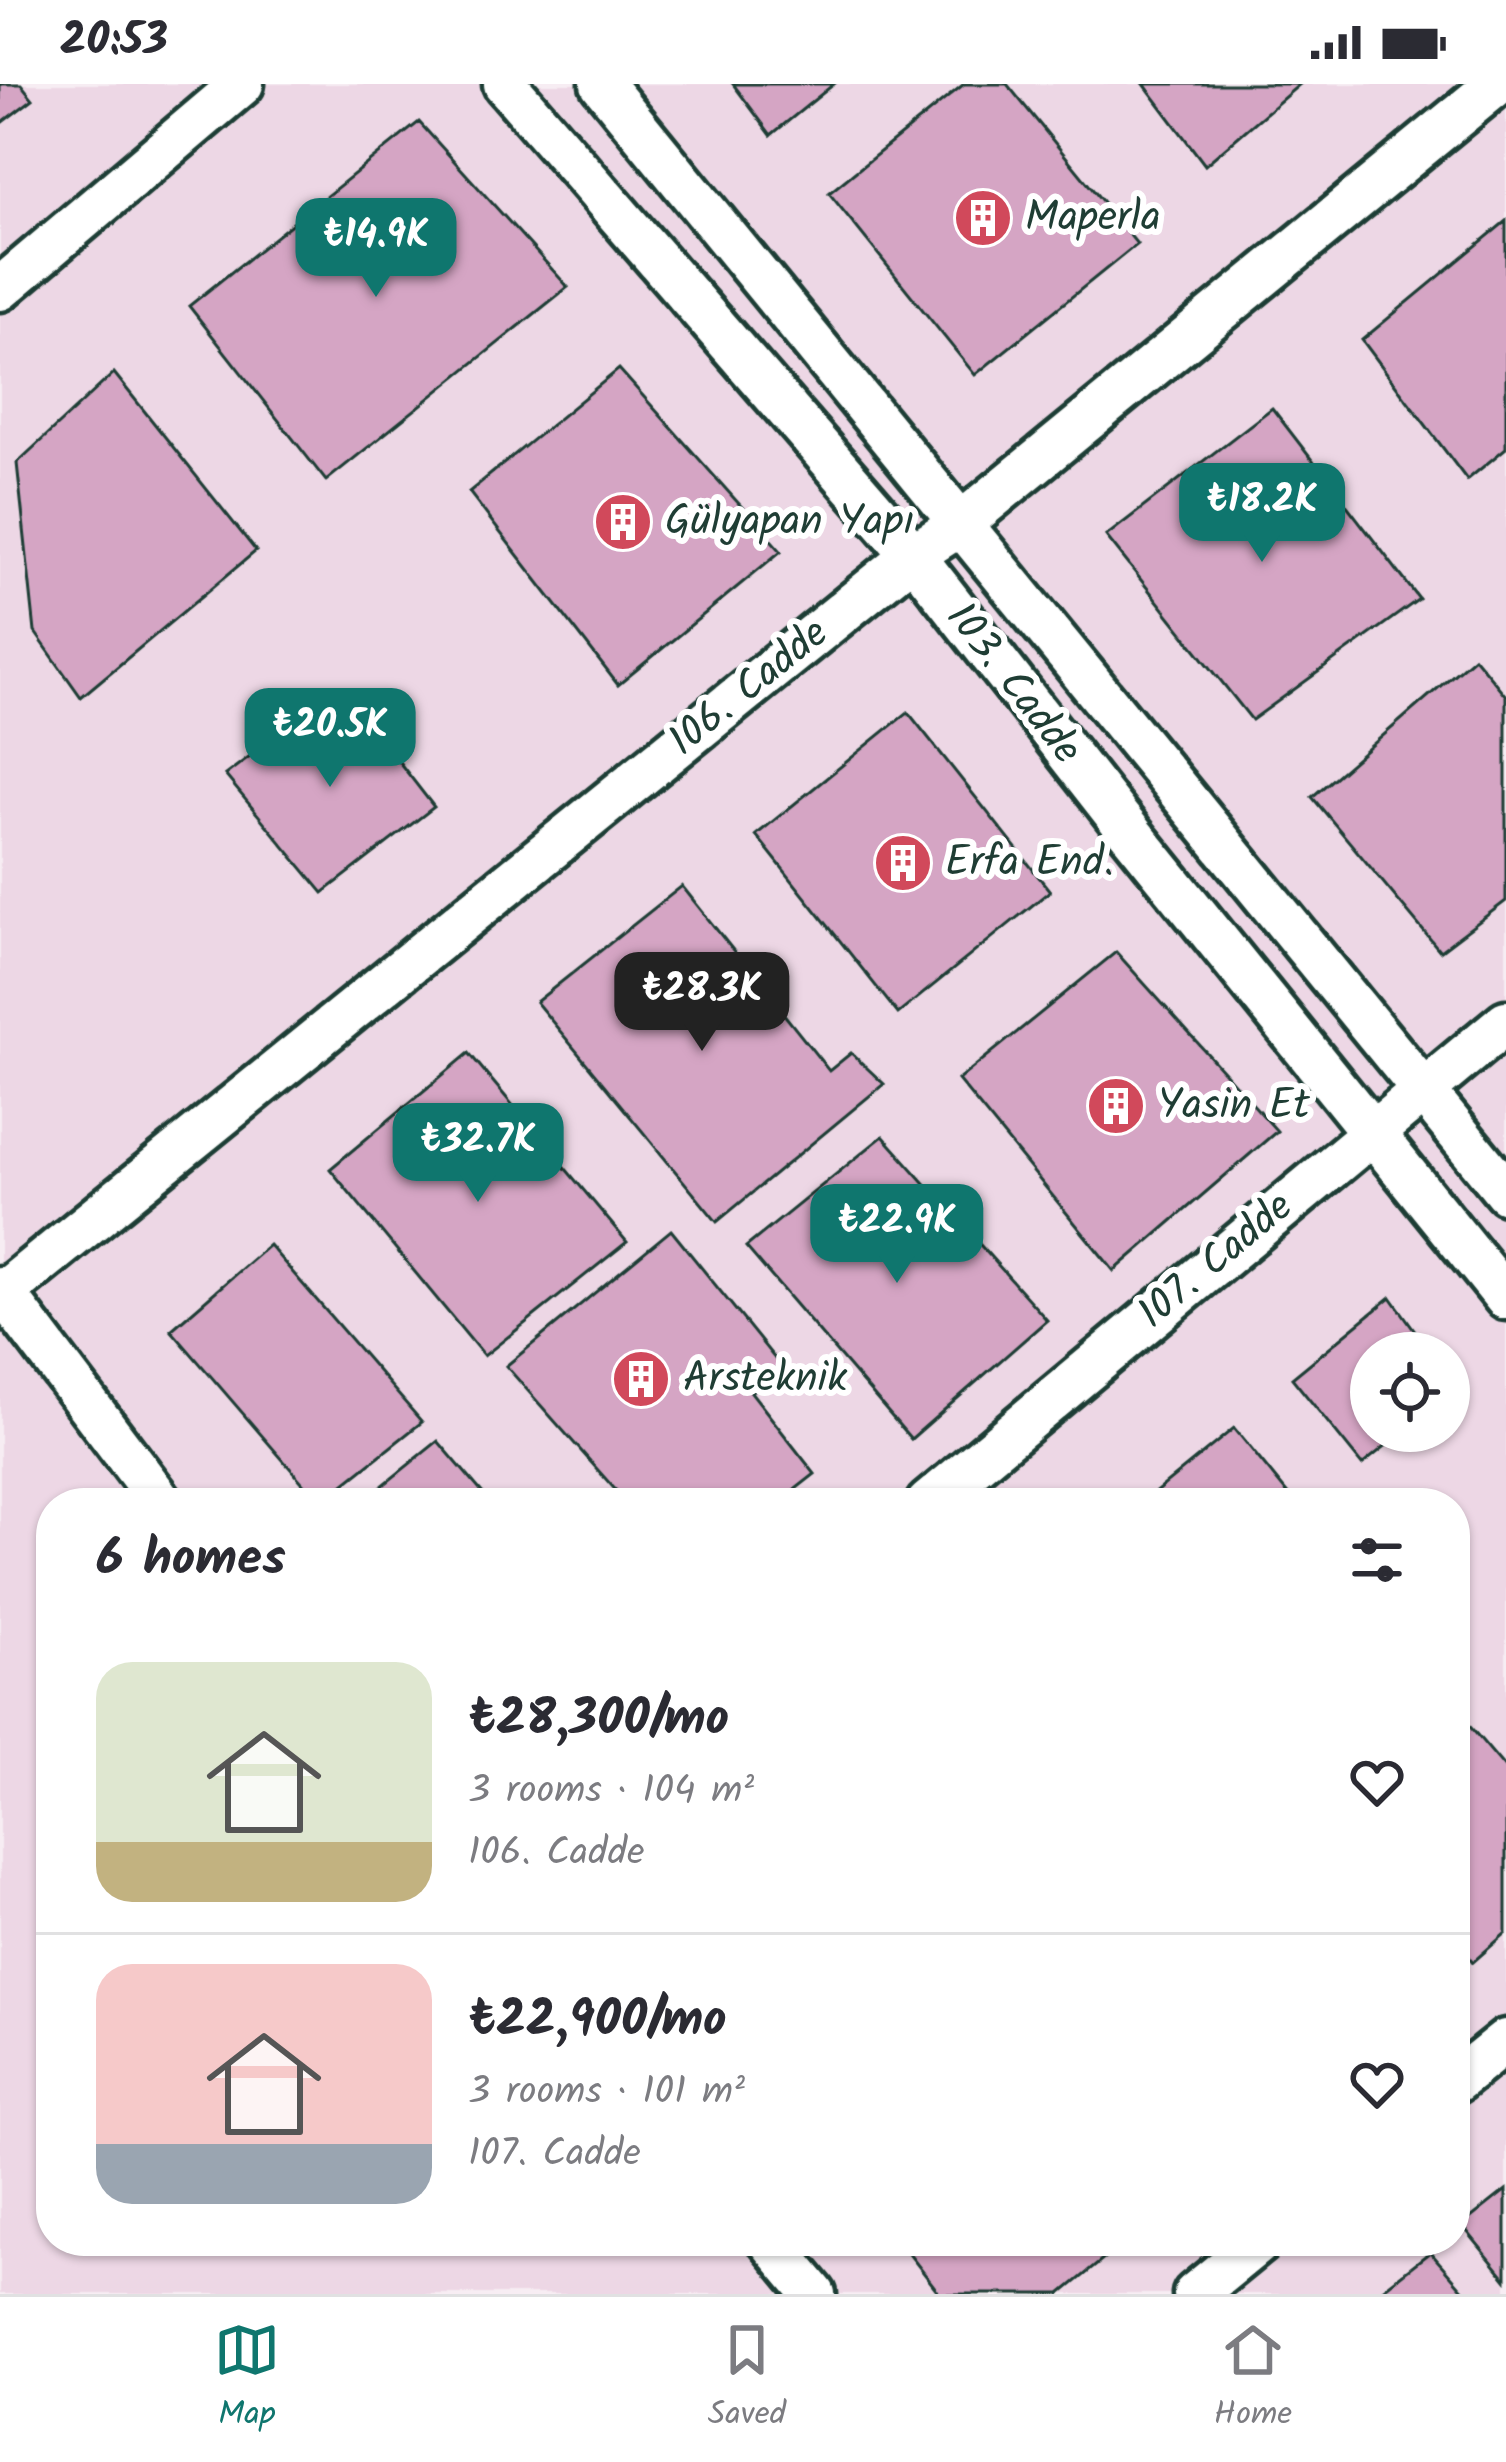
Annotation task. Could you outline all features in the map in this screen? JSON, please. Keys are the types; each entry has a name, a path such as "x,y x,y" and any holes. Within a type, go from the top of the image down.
{"street":[{"path":"0,290 242,84"},
{"name":"103. Cadde","path":"505,84 913,556 1506,1298"},
{"name":"103. Cadde","path":"602,84 1506,1192"},
{"name":"106. Cadde","path":"1,1290 913,556 958,526 1497,84"},
{"name":"107. Cadde","path":"946,1488 1506,1022"},
{"path":"1,1290 151,1488"},
{"path":"1470,2070 1506,2041"},
{"path":"782,2256 814,2294"},
{"path":"1195,2294 1242,2256"}],"shaded area":[{"path":"0,84 1506,84 1506,2294 0,2294"}],"building":[{"path":"0,84 21,84 33,99 0,124"},
{"path":"733,84 834,84 771,135"},
{"name":"Maperla","path":"964,84 1007,84 1137,244 975,375 829,193"},
{"path":"1144,84 1300,84 1205,165"},
{"path":"419,122 568,287 326,481 189,306"},
{"path":"1506,221 1506,448 1467,480 1362,340"},
{"name":"Gülyapan Yapı","path":"619,369 781,551 618,685 469,492"},
{"path":"114,373 256,551 81,697 35,632 17,463"},
{"path":"1272,408 1419,599 1252,720 1106,536"},
{"path":"1474,657 1506,696 1506,901 1440,951 1312,797"},
{"path":"341,687 434,807 323,893 225,775"},
{"name":"Erfa End.","path":"908,712 1050,891 898,1014 756,835"},
{"path":"682,886 829,1071 851,1053 884,1084 717,1222 536,1002"},
{"name":"Yasin Et","path":"1116,952 1277,1131 1114,1271 958,1080"},
{"path":"469,1053 627,1242 484,1356 330,1169"},
{"path":"883,1136 1047,1320 911,1439 746,1247"},
{"name":"Arsteknik","path":"671,1230 780,1365 751,1392 815,1474 797,1488 614,1488 506,1366"},
{"path":"269,1245 422,1422 339,1488 307,1488 171,1330"},
{"path":"1391,1297 1416,1332 1350,1332 1350,1450 1292,1378"},
{"path":"1234,1428 1283,1488 1160,1488"},
{"path":"438,1441 478,1488 380,1488"},
{"path":"1352,1452 1378,1452 1362,1465"},
{"path":"1470,1727 1506,1769 1506,1933 1473,1962"},
{"path":"1506,2190 1506,2279 1470,2235 1470,2219"},
{"path":"911,2256 1108,2256 1061,2294 940,2294"},
{"path":"1425,2256 1434,2256 1467,2294 1376,2294"}],"place":[{"name":"Maperla","path":"983,218"},
{"name":"Gülyapan Yapı","path":"623,522"},
{"name":"Erfa End.","path":"903,863"},
{"name":"Yasin Et","path":"1116,1106"},
{"name":"Arsteknik","path":"641,1379"}]}
